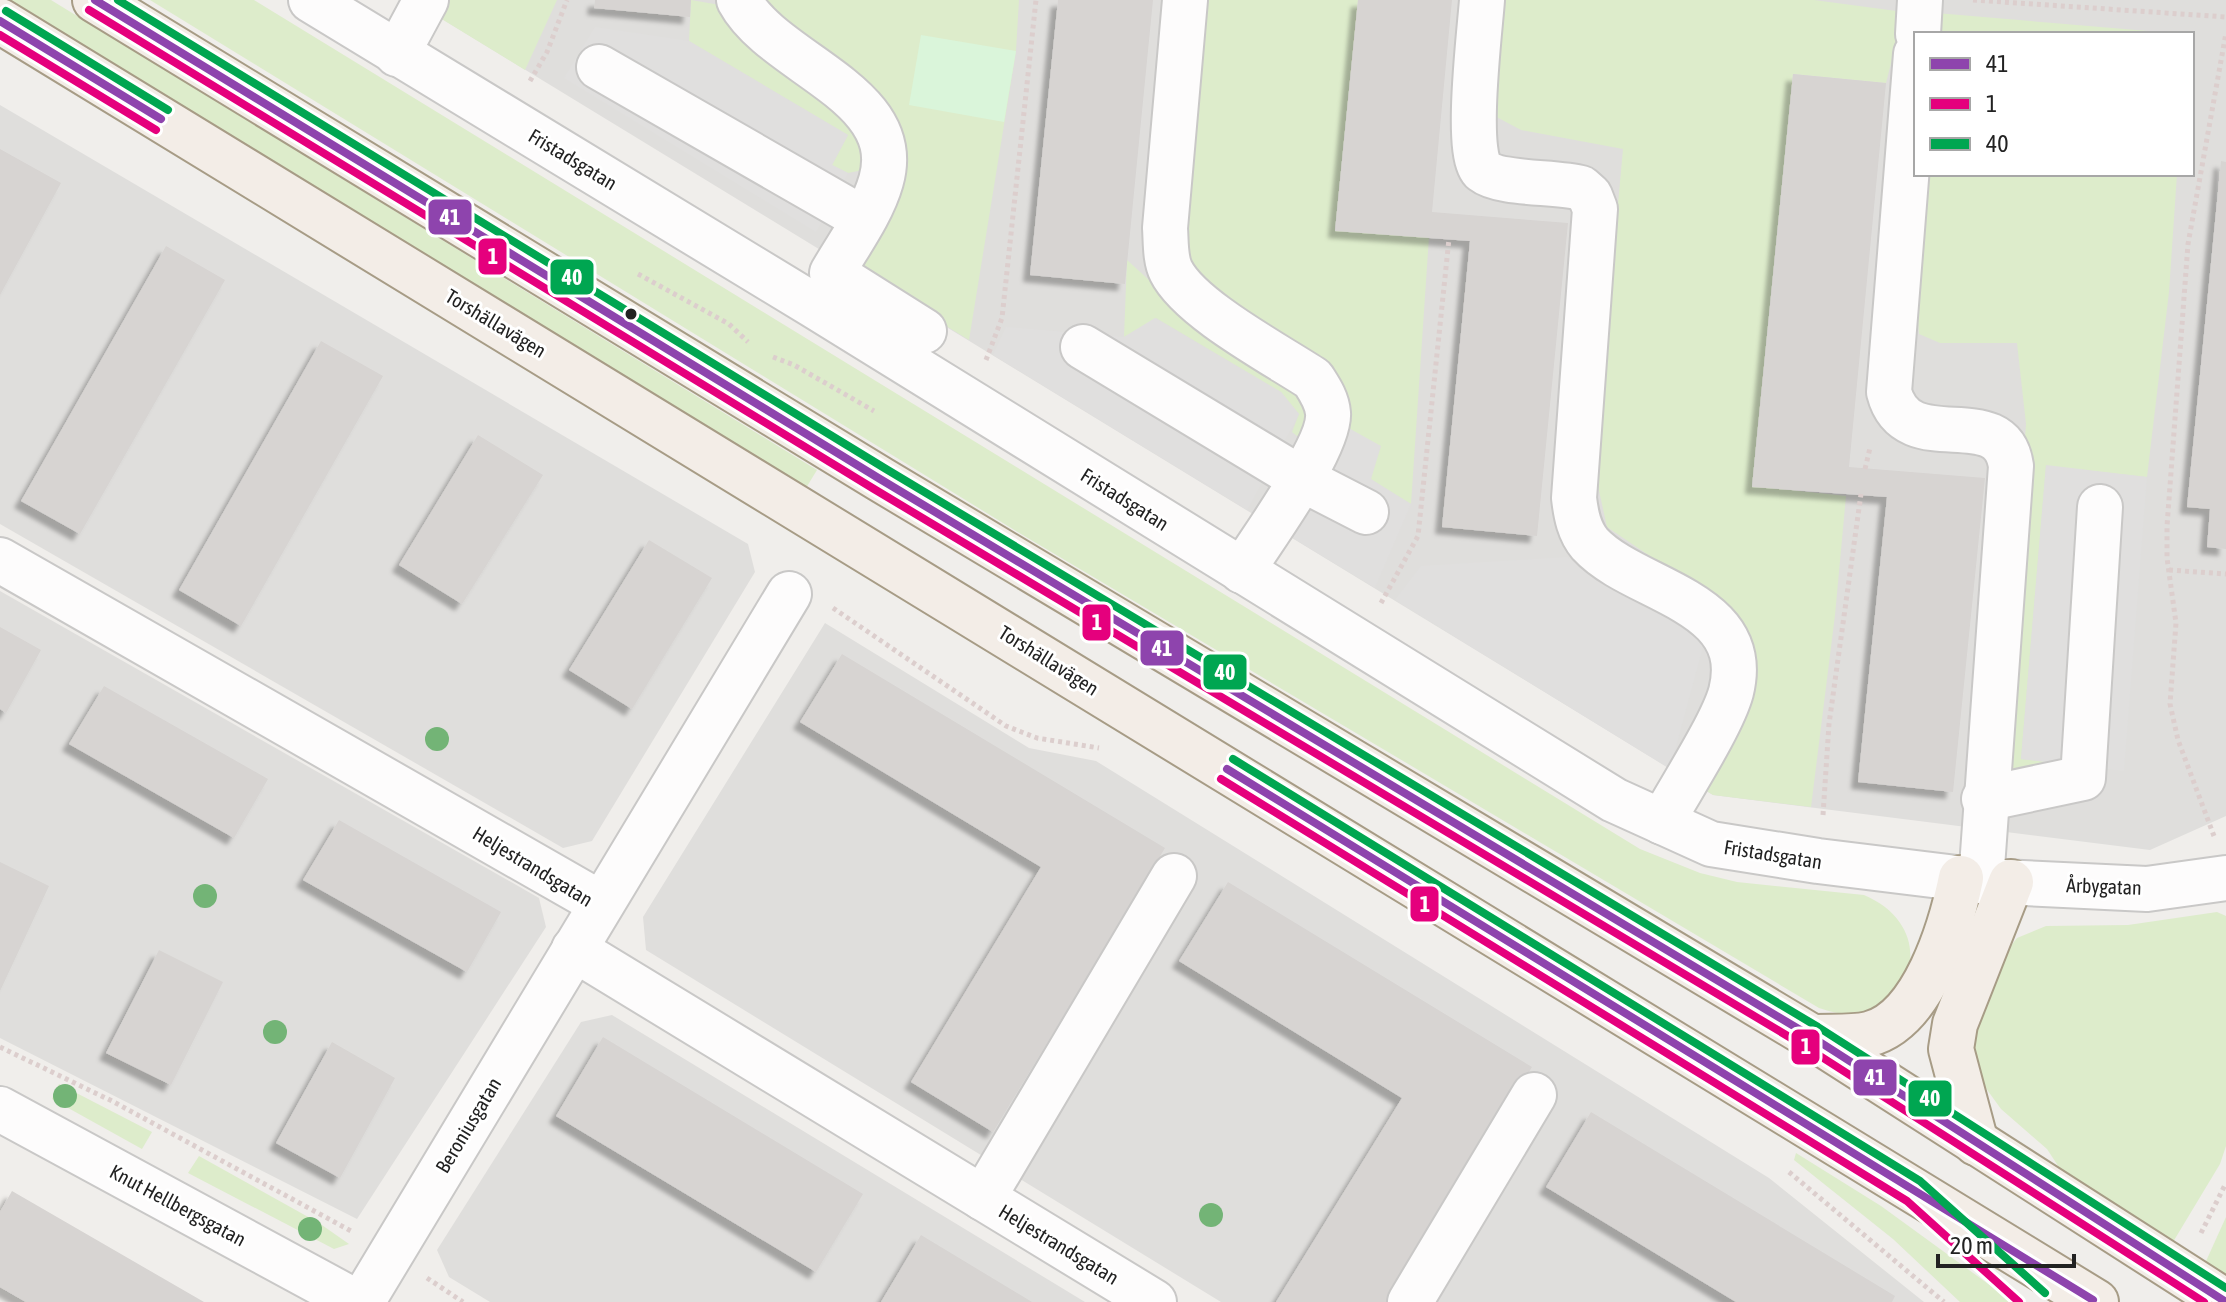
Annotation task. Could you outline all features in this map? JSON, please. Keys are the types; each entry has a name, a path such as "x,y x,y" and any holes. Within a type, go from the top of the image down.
{"main road":[{"path":"95,0 880,479 1812,1037 2226,1302"},
{"name":"Torshällavägen","path":"0,21 2096,1302"},
{"path":"1812,1037 1869,1034 1897,1021 1919,992 1953,919 1984,880"},
{"path":"1976,1143 1951,1049 1984,880"},
{"path":"1914,1191 2037,1302"}],"street":[{"name":"Fristadsgatan","path":"311,0 1614,800 1711,844 1818,861 1984,880"},
{"path":"397,54 426,0"},
{"path":"739,0 755,22 861,105 876,124 885,160 881,183 832,273 924,331"},
{"path":"1185,0 1165,228 1169,266 1182,287 1202,305 1313,379 1323,395 1328,412 1327,430 1242,571"},
{"path":"1482,0 1473,134 1476,161 1483,171 1498,177 1581,188 1590,196 1595,209 1574,498 1582,532 1604,555 1704,612 1727,641 1733,664 1728,700 1662,822"},
{"path":"1918,32 1920,0"},
{"path":"599,67 862,218"},
{"path":"1914,79 1889,392 1893,410 1905,421 1924,427 1989,433 2002,441 2009,456 2011,493 1984,799 1984,880"},
{"path":"1083,347 1300,478 1366,512"},
{"path":"1984,799 2083,778 2100,507"},
{"name":"Heljestrandsgatan","path":"0,560 600,903 574,949 1154,1302"},
{"path":"600,903 789,594"},
{"name":"Årbygatan","path":"1984,880 2147,889 2222,864"},
{"path":"983,1198 1174,876"},
{"name":"Beroniusgatan","path":"359,1302 574,949"},
{"path":"1410,1302 1534,1095"},
{"name":"Knut Hellbergsgatan","path":"0,1109 359,1302"}],"path":[{"path":"508,120 547,52 567,0"},
{"path":"961,398 985,364 1002,318 1036,0"},
{"path":"1973,0 2226,17"},
{"path":"2222,864 2178,740 2170,704 2176,623 2167,526 2188,244 2226,33"},
{"path":"1359,643 1418,536 1449,239"},
{"path":"637,273 729,324 760,353 794,365 874,411"},
{"path":"1818,861 1829,724 1861,494"},
{"path":"2169,570 2226,574"},
{"path":"0,1047 112,1101 391,1253 463,1302"}],"shaded area":[{"path":"411,0 2226,0 2226,816 2150,850 1713,795"},
{"path":"595,27 689,41 848,135 832,165 848,173 816,232 564,78"},
{"path":"0,105 748,544 755,572 592,841 563,848 0,524"},
{"path":"1155,318 1281,392 1299,414 1247,510 993,355 1006,327 1124,337"},
{"path":"1345,426 1381,446 1371,479 1411,504 1375,588 1281,531"},
{"path":"2046,465 2147,477 2124,771 2021,759"},
{"path":"1567,557 1705,639 1670,769 1395,600 1421,566"},
{"path":"0,591 539,898 546,927 357,1219 0,1038"},
{"path":"825,623 1029,748 1096,761 1769,1178 1924,1302 1221,1302 646,950 643,917"},
{"path":"612,1015 1085,1302 490,1302 449,1277 437,1250 581,1022"}],"green space":[{"path":"0,0 51,0 817,470 806,488"},
{"path":"150,0 254,0 1640,849 1700,873 1737,882 1864,895 1891,912 1906,933 1910,955 1906,977 1894,996 1874,1009 1849,1014 1819,1008 1021,534"},
{"path":"448,0 557,0 525,70 440,18"},
{"path":"691,0 720,5 861,132 863,170 848,173 832,165 848,135 689,41"},
{"path":"759,0 1019,0 1016,51 969,340 853,269 885,216 899,183 903,149 897,121 882,97 861,75"},
{"path":"1208,0 1358,0 1335,230 1429,237 1411,504 1370,479 1345,426 1235,308 1186,264 1177,218"},
{"path":"1503,0 1814,0 1904,12 1886,83 1793,74 1752,486 1846,496 1811,807 1713,795 1698,786 1751,646 1737,615 1607,527 1594,468 1623,149 1521,130 1489,113"},
{"path":"1936,13 2160,32 1933,32"},
{"path":"921,35 1016,51 1004,122 909,105"},
{"path":"1919,176 2177,176 2169,292 2147,477 2046,466 2021,759 2047,762 2046,774 2001,775 2026,424 2017,343 1940,343 1919,334 1916,292"},
{"path":"1127,260 1182,310 1286,379 1313,417 1306,443 1292,432 1299,414 1281,392 1156,318 1124,337"},
{"path":"2217,912 2226,916 2226,1146 2220,1164 2167,1252 2068,1181 2047,1149 2001,1109 1980,1080 1972,1028 1994,967 2017,938 2046,926 2128,925"},
{"path":"59,1084 152,1132 142,1149 52,1099"},
{"path":"1796,1153 1881,1206 2013,1302 1960,1302 1893,1239 1794,1160"},
{"path":"199,1156 319,1223 349,1244 334,1249 188,1173"},
{"path":"2226,1217 2226,1283 2202,1270"}],"building":[{"path":"595,0 691,0 690,17 594,8"},
{"path":"1058,0 1153,0 1125,284 1030,275"},
{"path":"1358,0 1452,0 1432,212 1568,223 1537,536 1442,527 1470,241 1335,231"},
{"path":"1793,74 1886,83 1849,467 1985,478 1953,792 1858,782 1887,497 1752,487"},
{"path":"0,149 61,183 0,295"},
{"path":"2221,161 2226,162 2226,549 2207,547 2210,509 2187,507"},
{"path":"166,246 225,280 80,534 21,501"},
{"path":"321,341 383,376 241,626 179,590"},
{"path":"478,435 543,475 462,604 399,565"},
{"path":"649,540 712,578 632,709 569,670"},
{"path":"0,627 41,650 6,713 0,709"},
{"path":"842,654 1165,848 993,1132 911,1082 1041,867 800,722"},
{"path":"104,686 268,779 234,838 69,744"},
{"path":"339,820 501,912 467,972 303,880"},
{"path":"0,862 49,886 0,991"},
{"path":"1228,882 1532,1067 1388,1302 1276,1302 1402,1098 1179,961"},
{"path":"159,950 223,982 171,1085 106,1053"},
{"path":"603,1037 863,1194 816,1272 556,1116"},
{"path":"332,1042 395,1078 340,1178 276,1143"},
{"path":"1591,1112 1895,1296 1892,1302 1736,1302 1546,1187"},
{"path":"12,1191 204,1302 26,1302 0,1287 0,1212"},
{"path":"921,1235 1032,1302 881,1302"}],"transit line":[{"name":"41","path":"95,0 880,479 1812,1037 2226,1302"},
{"name":"40","path":"118,0 886,469 1818,1027 2226,1288"},
{"name":"1","path":"89,10 874,489 1806,1047 2204,1302"},
{"name":"40","path":"6,11 168,110"},
{"name":"41","path":"0,21 161,119"},
{"name":"1","path":"0,35 156,130"},
{"name":"40","path":"1233,759 1920,1181 2045,1293"},
{"name":"41","path":"1227,769 2093,1300"},
{"name":"1","path":"1221,779 1907,1201 2019,1302"}]}
